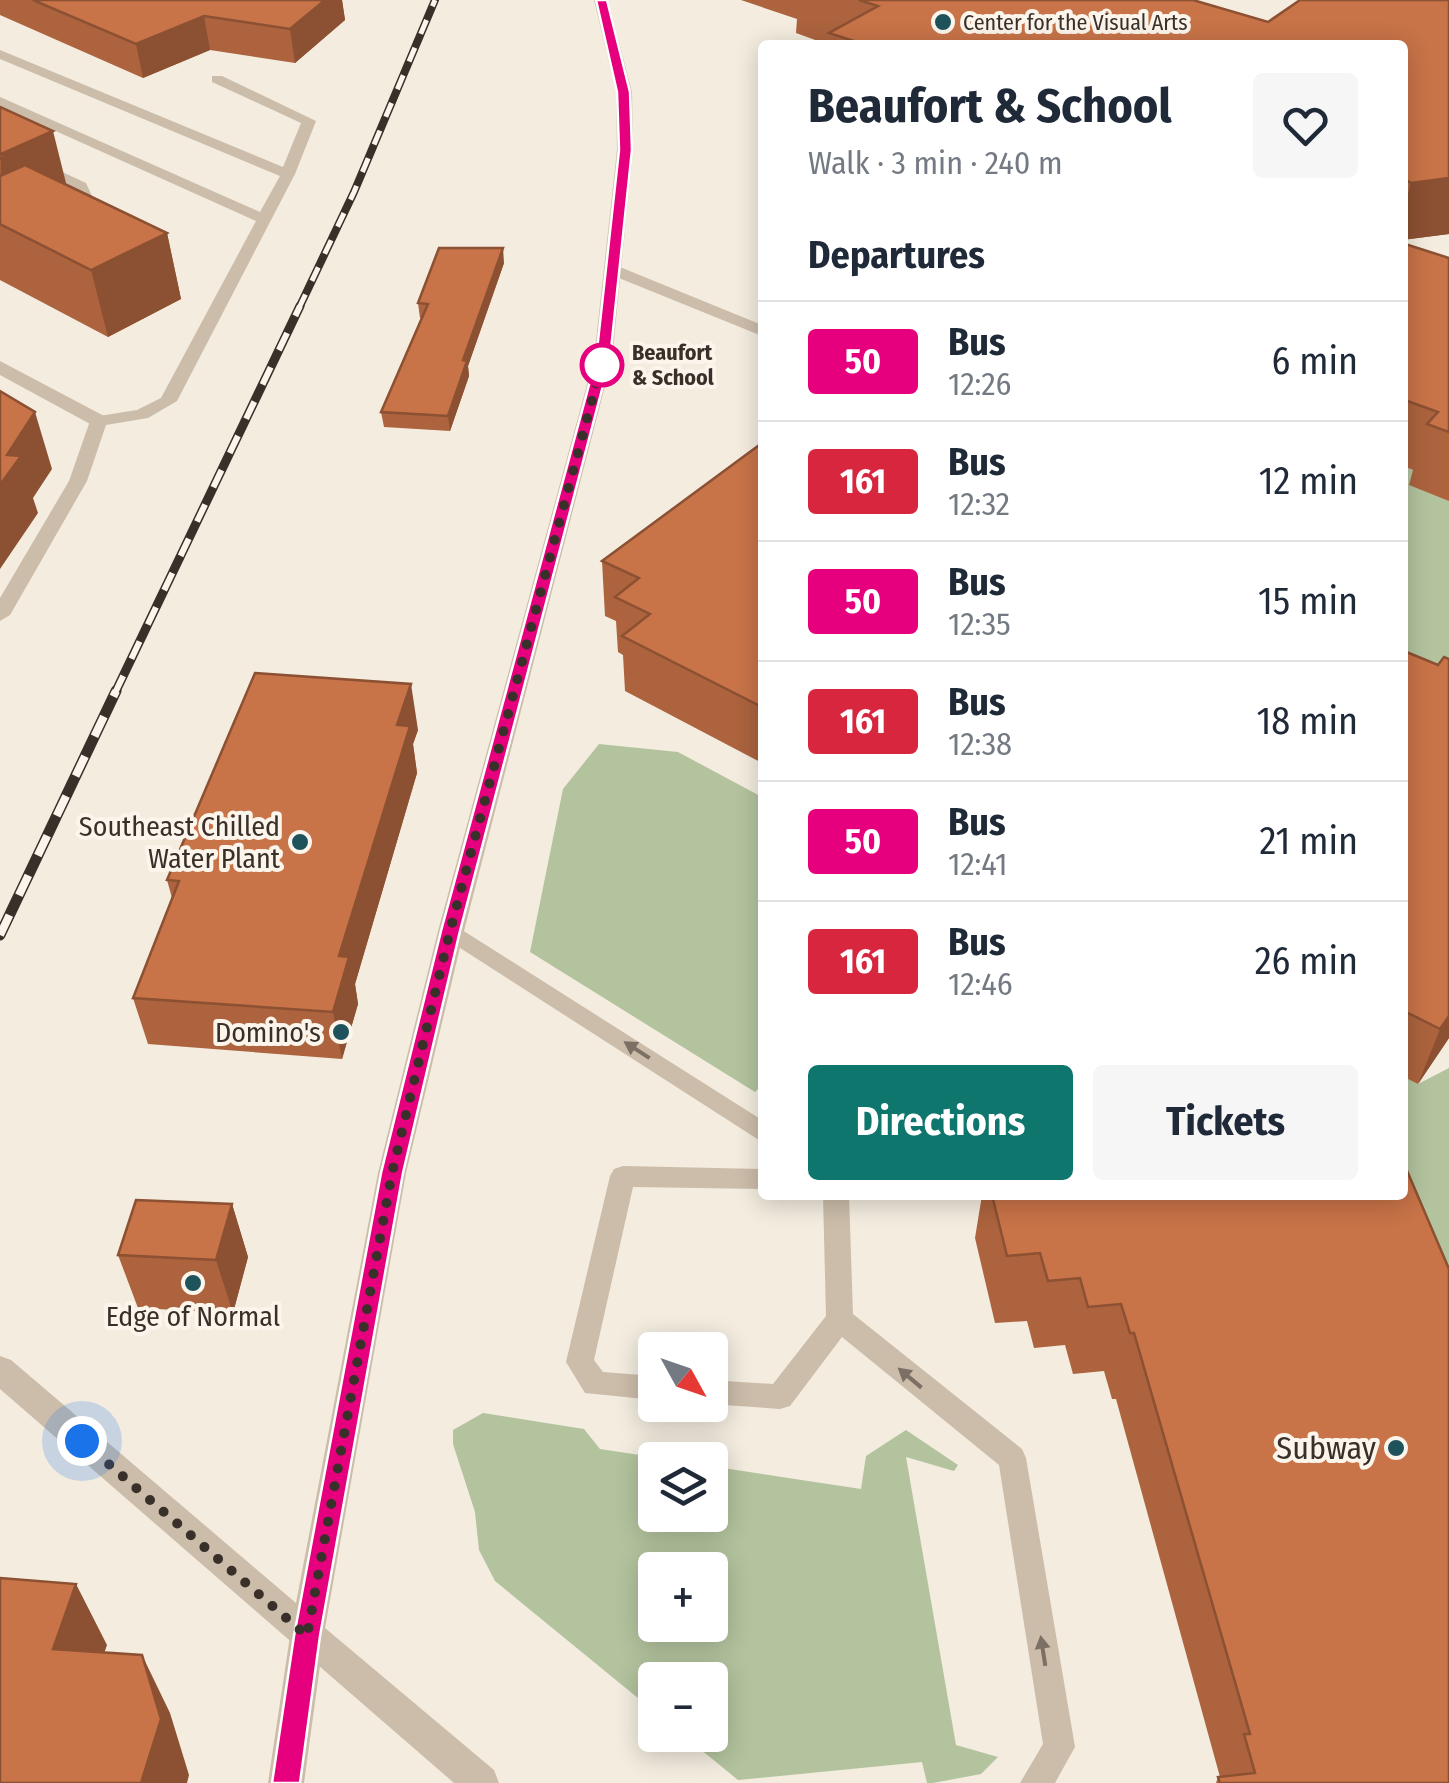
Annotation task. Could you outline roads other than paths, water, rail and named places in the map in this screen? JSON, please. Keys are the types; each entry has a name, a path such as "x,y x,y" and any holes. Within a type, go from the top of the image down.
{"street":[{"path":"286,1783 307,1636 392,1173 450,931 603,359 625,150 624,92 601,0"},
{"path":"615,270 758,329"},
{"path":"0,367 98,420"},
{"path":"0,1370 481,1783"}],"lane":[{"path":"0,54 288,174"},
{"path":"0,615 78,481 98,420 142,414 168,401 288,174 309,121 218,79"},
{"path":"0,100 262,218"},
{"path":"0,148 81,186 85,198 50,218"},
{"path":"450,931 758,1129"},
{"path":"638,1387 595,1384 580,1362 623,1176 758,1179"},
{"path":"728,1393 780,1397 840,1319 836,1200"},
{"path":"840,1319 1012,1458 1059,1747 1036,1783"}],"railway":[{"path":"299,308 354,192 435,0"},
{"path":"115,693 300,306"},
{"path":"0,935 116,691"}],"place":[{"name":"Center for the Visual Arts","path":"943,22"},
{"name":"Beaufort & School","path":"602,365"},
{"name":"Southeast Chilled Water Plant","path":"300,842"},
{"name":"Domino's","path":"341,1032"},
{"name":"Edge of Normal","path":"193,1283"},
{"name":"Subway","path":"1396,1448"}]}
